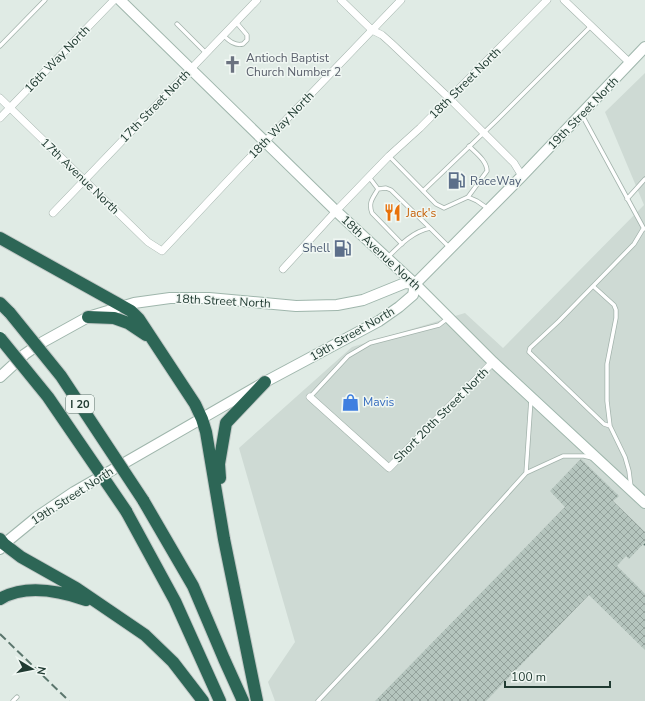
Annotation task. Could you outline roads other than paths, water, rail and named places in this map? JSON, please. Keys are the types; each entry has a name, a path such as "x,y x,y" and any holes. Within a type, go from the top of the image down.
{"highway":[{"path":"0,238 131,311 139,319 194,404 202,419 206,432 224,539 257,701"},
{"name":"I 20","path":"0,304 10,313 61,376 143,500 193,586 243,701"},
{"path":"88,317 114,318 128,323 149,336"},
{"name":"I 20","path":"0,338 48,397 126,511 176,601 220,701"},
{"path":"224,539 219,464 226,423 265,382"},
{"path":"1,544 76,588 145,635 173,662 203,701"},
{"path":"4,597 33,591 50,590 72,595 98,604"}],"main road":[{"name":"18th Avenue North","path":"120,0 336,211 415,284 493,362 645,503"},
{"name":"19th Street North","path":"1,544 74,492 265,382 379,321 399,307 413,295 415,284 522,176 645,47"},
{"name":"18th Street North","path":"0,376 25,354 41,343 88,317 134,303 170,298 209,298 296,306 337,305 363,300 405,283 415,284"}],"street":[{"name":"16th Way North","path":"0,118 114,0"},
{"name":"17th Street North","path":"52,212 257,0"},
{"path":"341,0 372,30 386,38 449,98 514,164 522,176"},
{"name":"18th Way North","path":"162,251 401,0"},
{"name":"18th Street North","path":"284,269 336,211 389,156 404,144 547,0"},
{"path":"564,0 592,25 630,63"},
{"name":"17th Avenue North","path":"0,98 148,242 162,251"},
{"name":"Short 20th Street North","path":"310,397 388,468 493,362"}],"lane":[{"path":"0,46 45,0"},
{"path":"223,35 232,43 239,45 243,44 247,40 248,35 236,22"},
{"path":"177,24 206,53"},
{"path":"424,191 469,146 498,120 592,25"},
{"path":"581,114 644,229 634,244 530,348 529,352 604,424 610,426"},
{"path":"389,156 436,204 444,208 468,197 485,174 487,168 484,162 469,146"},
{"path":"368,178 378,189"},
{"path":"627,199 645,179"},
{"path":"378,189 386,188 391,190 450,248"},
{"path":"378,189 371,202 370,207 372,213 402,244"},
{"path":"468,197 477,201 489,210"},
{"path":"387,258 406,240 423,230 430,228"},
{"path":"593,286 614,305 616,310 616,318 607,364 607,401 610,426 625,457 629,471 631,490"},
{"path":"310,397 348,356 360,348 370,343 439,326 448,318"},
{"path":"526,473 531,397"},
{"path":"318,701 526,473 563,456 584,456 597,459"},
{"path":"13,701 18,697"}],"railway":[{"path":"0,634 69,701"}],"place":[{"name":"Antioch Baptist Church Number 2","path":"233,65"},
{"name":"RaceWay","path":"457,181"},
{"name":"Jack's","path":"393,213"},
{"name":"Shell","path":"343,248"},
{"name":"Mavis","path":"350,402"}]}
